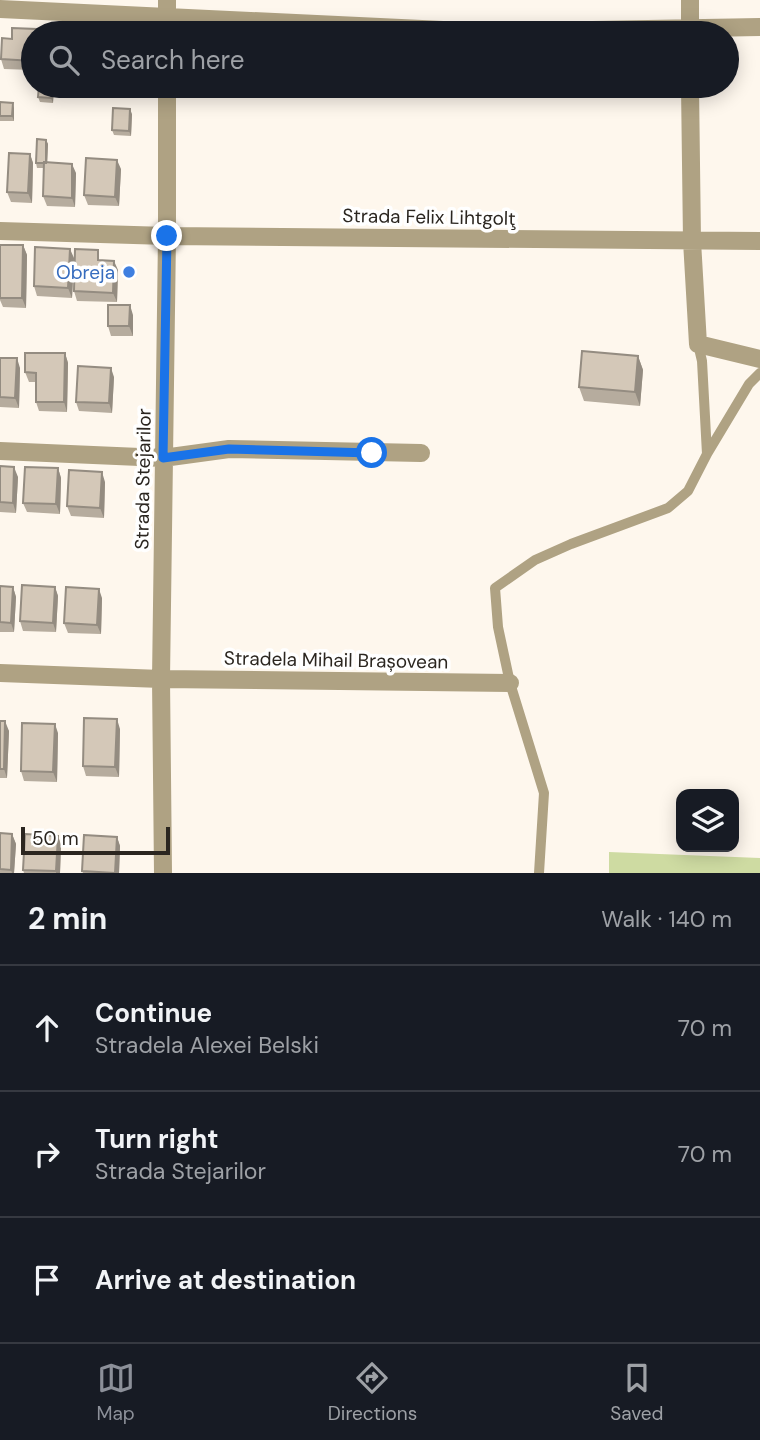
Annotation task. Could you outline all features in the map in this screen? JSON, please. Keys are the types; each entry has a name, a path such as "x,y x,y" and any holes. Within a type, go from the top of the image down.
{"street":[{"path":"690,0 690,21"},
{"path":"0,9 252,21"},
{"path":"739,28 760,27"},
{"name":"Strada Stejarilor","path":"163,873 161,679 167,98"},
{"path":"690,98 692,241 698,344 760,359"},
{"name":"Strada Felix Lihtgolţ","path":"0,230 167,236 760,241"},
{"path":"0,451 163,458 229,449 421,453"},
{"name":"Stradela Mihail Brașovean","path":"0,673 161,679 510,683"}],"lane":[{"path":"698,344 702,361 707,454"},
{"path":"539,873 544,793 510,683 498,627 495,588 535,560 668,508 688,491 749,384 760,373"}],"green space":[{"path":"609,852 760,858 760,873 609,873"}],"building":[{"path":"12,28 21,28 21,60 1,59 2,38 12,39"},
{"path":"0,102 13,103 12,116 0,116"},
{"path":"113,108 130,109 129,131 112,130"},
{"path":"37,139 46,140 46,163 36,163"},
{"path":"9,153 30,154 28,193 7,192"},
{"path":"86,158 117,160 115,197 84,195"},
{"path":"44,162 72,164 72,198 43,196"},
{"path":"0,245 23,245 22,298 0,298"},
{"path":"35,247 70,249 68,288 34,286"},
{"path":"75,249 98,250 98,260 114,261 113,293 74,291"},
{"path":"108,305 130,305 129,326 108,326"},
{"path":"582,351 638,356 635,392 579,387"},
{"path":"25,353 65,353 64,402 36,402 36,373 25,372"},
{"path":"0,358 17,358 15,398 0,397"},
{"path":"78,366 111,368 109,403 76,402"},
{"path":"0,466 14,467 13,503 0,502"},
{"path":"25,467 58,468 56,504 23,503"},
{"path":"69,470 102,472 100,508 67,506"},
{"path":"22,585 55,587 53,623 20,621"},
{"path":"0,586 13,587 11,623 0,622"},
{"path":"66,587 99,589 97,625 64,623"},
{"path":"84,718 117,719 115,767 83,766"},
{"path":"0,721 5,721 4,769 0,769"},
{"path":"22,723 55,724 53,772 21,771"},
{"path":"0,833 12,834 11,870 0,869"},
{"path":"25,834 58,836 56,871 23,870"},
{"path":"84,835 117,837 115,873 82,871"}],"place":[{"name":"Obreja","path":"129,272"}],"route":[{"path":"167,236 163,458 229,449 372,453"}]}
